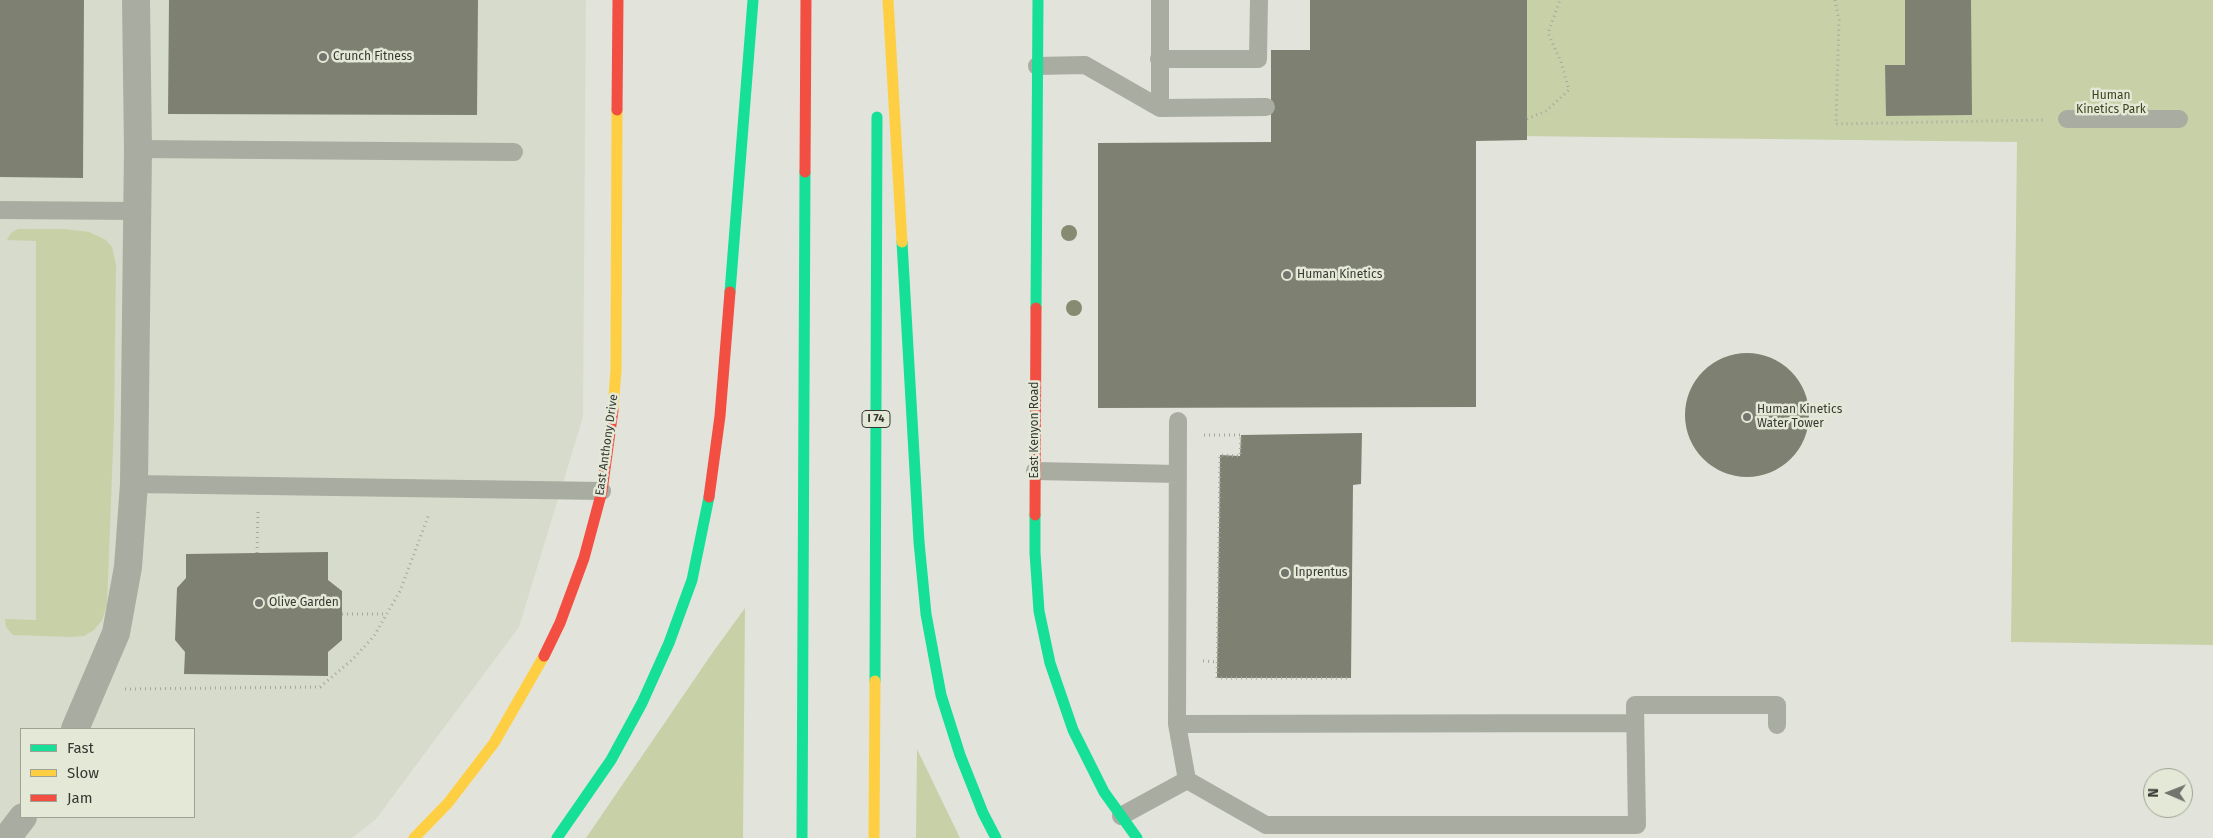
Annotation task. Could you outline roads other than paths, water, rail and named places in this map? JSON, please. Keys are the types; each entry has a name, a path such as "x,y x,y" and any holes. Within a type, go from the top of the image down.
{"main road":[{"name":"East Anthony Drive","path":"414,838 448,803 494,743 540,664 560,623 584,558 602,491 610,441 616,370 618,0"},
{"path":"557,838 611,760 642,703 669,643 692,580 707,516 720,416 727,338 753,0"},
{"path":"802,838 806,0"},
{"path":"878,0 878,30"},
{"path":"888,0 918,532 926,614 941,695 957,747 983,813 996,838"},
{"name":"East Kenyon Road","path":"1038,0 1035,554 1039,611 1050,663 1073,730 1104,792 1136,838"},
{"name":"I 74","path":"874,838 878,110"}],"street":[{"path":"75,728 116,633 128,568 134,484 138,149 136,0"},
{"path":"7,838 22,818"}],"lane":[{"path":"1160,0 1160,108"},
{"path":"1159,59 1258,59 1259,0"},
{"path":"1037,66 1086,65 1160,108 1266,107"},
{"path":"2067,119 2180,120"},
{"path":"138,149 514,152"},
{"path":"0,210 137,210"},
{"path":"1178,428 1177,724 1187,780"},
{"path":"1035,471 1178,474"},
{"path":"134,484 602,491"},
{"path":"1187,780 1266,825 1637,825 1635,705 1777,704 1777,725"},
{"path":"1177,724 1635,723"},
{"path":"1121,816 1187,780"}],"place":[{"name":"Crunch Fitness","path":"323,57"},
{"name":"Human Kinetics","path":"1287,275"},
{"name":"Human Kinetics Water Tower","path":"1747,417"},
{"name":"Inprentus","path":"1285,573"},
{"name":"Olive Garden","path":"259,603"}],"park label":[{"name":"Human Kinetics Park","path":"2111,103"}]}
